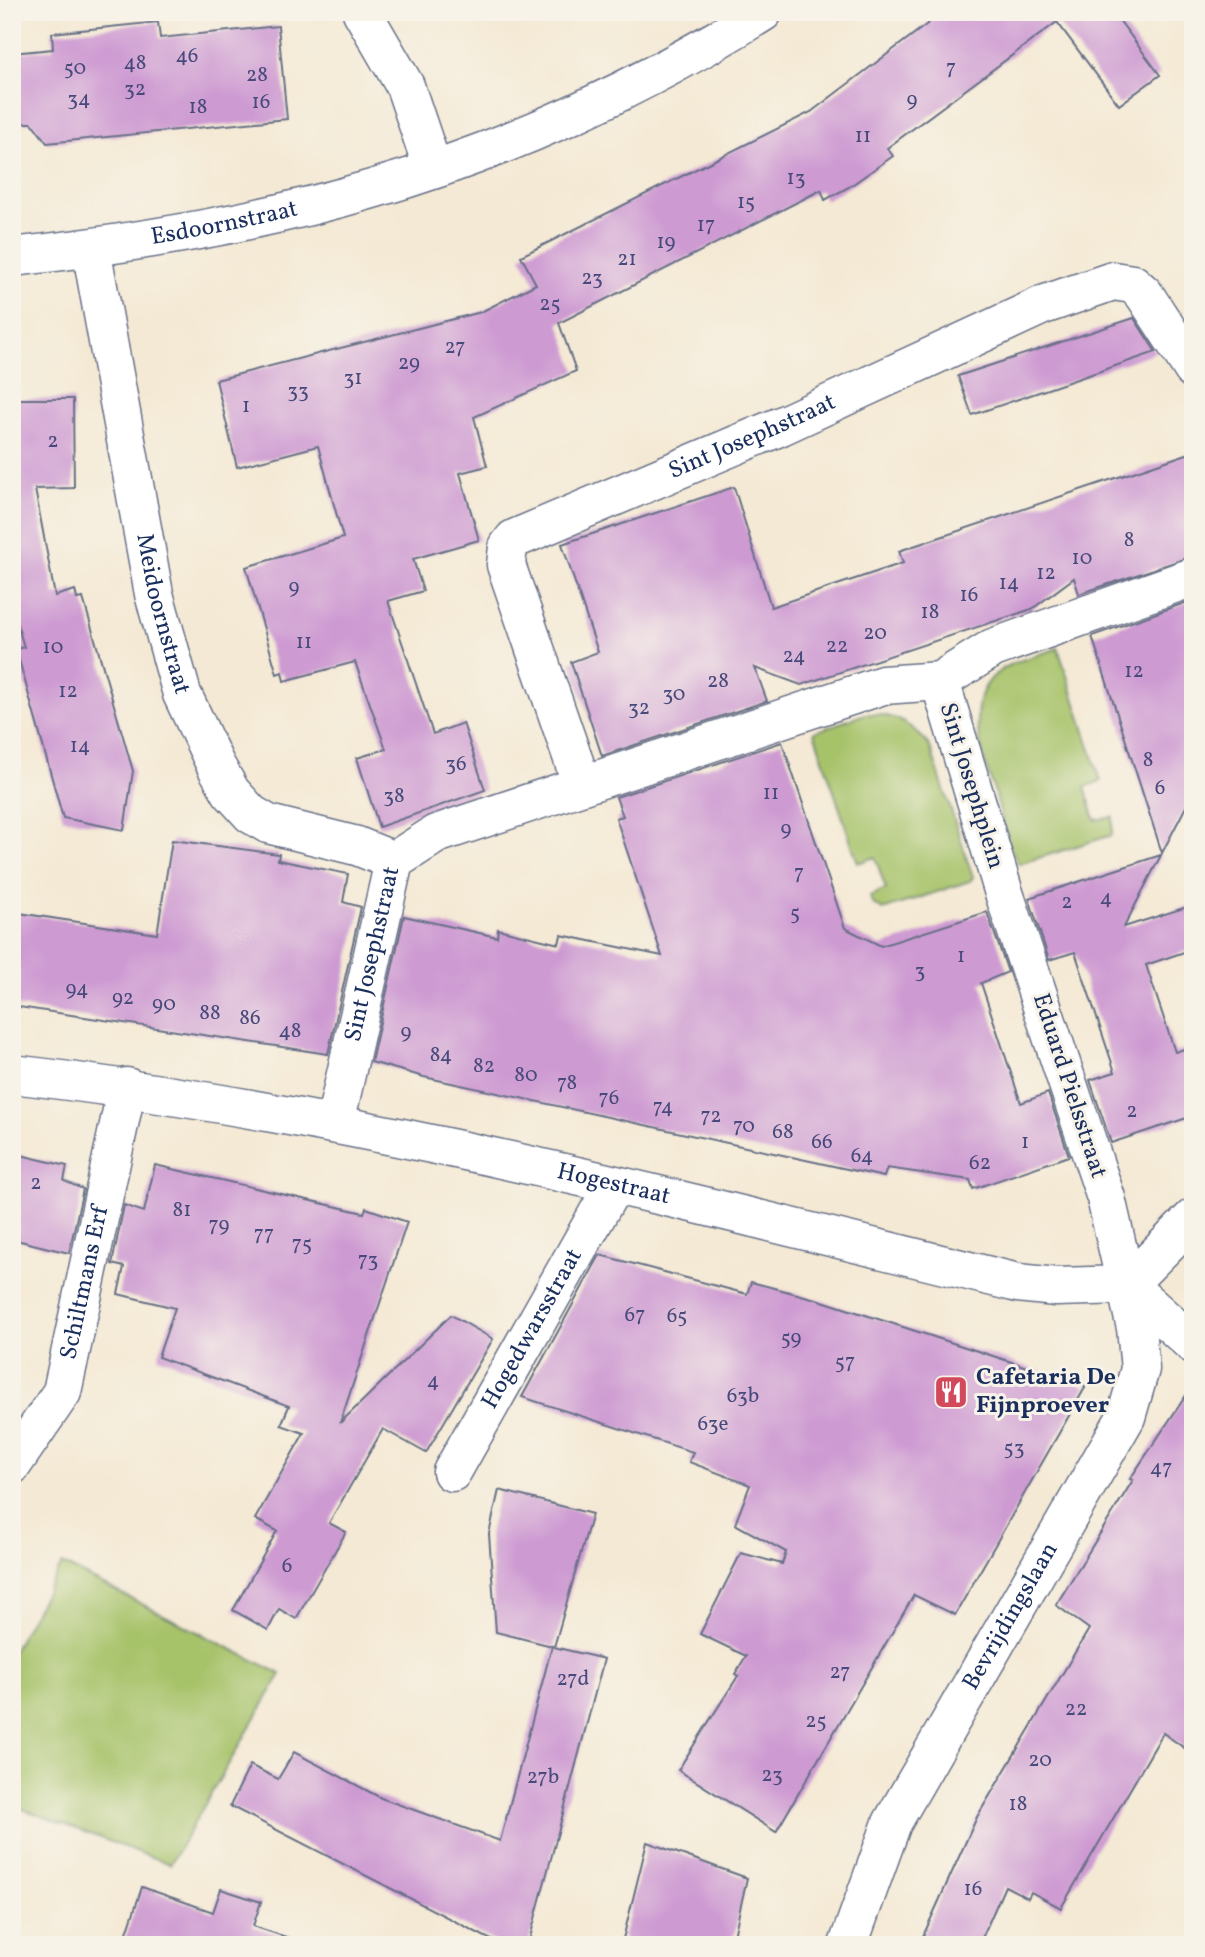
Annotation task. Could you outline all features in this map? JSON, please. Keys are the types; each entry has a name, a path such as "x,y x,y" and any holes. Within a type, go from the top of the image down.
{"street":[{"path":"362,12 405,86 433,169"},
{"name":"Esdoornstraat","path":"12,257 91,248 277,212 372,190 433,169 587,107 763,12"},
{"name":"Meidoornstraat","path":"91,248 154,594 182,694 205,746 231,792 260,819 318,838 357,846 394,861"},
{"name":"Sint Josephstraat","path":"582,785 506,565 508,547 514,539 781,426 1032,310 1113,281 1133,284 1144,294 1193,369"},
{"name":"Sint Josephstraat","path":"335,1123 394,861 436,834 883,685 940,681 993,648 1193,577"},
{"name":"Sint Josephplein","path":"940,681 1003,890"},
{"name":"Eduard Pielsstraat","path":"1003,890 1092,1153 1126,1285"},
{"name":"Hogestraat","path":"12,1074 127,1087 335,1123 614,1185 1018,1283 1056,1287 1126,1285"},
{"name":"Schiltmans Erf","path":"12,1465 62,1392 127,1087"},
{"name":"Hogedwarsstraat","path":"452,1472 614,1185"},
{"path":"1193,1218 1126,1285 1193,1343"},
{"name":"Bevrijdingslaan","path":"848,1945 892,1823 1126,1417 1140,1369 1136,1328 1126,1285"}],"green space":[{"path":"1058,648 1101,781 1085,787 1095,820 1113,817 1112,835 1019,864 1008,839 979,741 978,705 984,689 995,675 1012,664"},
{"path":"865,714 894,718 910,726 930,747 973,877 970,881 883,910 872,903 870,896 886,889 875,857 858,863 814,732"},
{"path":"62,1564 281,1674 170,1864 12,1805 12,1652"}],"building":[{"path":"943,12 1113,12 1160,75 1119,105 1057,22 887,148 893,156 849,187 825,200 821,190 559,323 576,371 474,417 487,466 460,473 479,540 413,559 423,591 388,601 433,734 463,723 485,790 379,827 357,758 386,749 355,662 284,681 282,672 277,674 246,567 343,538 318,446 237,467 216,380 481,312 536,284 521,256 811,112"},
{"path":"158,22 160,38 278,26 287,119 47,143 32,123 12,123 12,53 53,49 52,33"},
{"path":"1134,318 1156,352 972,415 958,376"},
{"path":"12,399 73,399 74,488 35,489 55,596 75,590 77,599 83,598 133,771 124,830 63,818 16,649 24,647 12,606"},
{"path":"1193,452 1193,556 1079,594 1074,578 1032,609 801,685 755,668 767,701 602,756 571,662 598,652 562,544 734,487 771,607 903,563 899,551"},
{"path":"1193,600 1193,793 1162,853 1092,636"},
{"path":"782,742 845,928 881,946 987,912 1008,972 981,983 1021,1103 1048,1093 1069,1156 973,1189 970,1180 887,1168 884,1177 424,1077 371,1062 404,916 497,937 498,929 559,944 561,935 662,956 616,818 623,816 616,797"},
{"path":"172,840 279,854 278,860 348,874 343,902 361,907 328,1054 12,1006 12,912 157,934"},
{"path":"1161,855 1124,927 1193,905 1193,949 1146,965 1175,1052 1184,1049 1193,1075 1193,1116 1111,1143 1090,1080 1115,1072 1075,952 1049,960 1029,898"},
{"path":"12,1153 67,1166 64,1181 83,1189 69,1253 12,1239"},
{"path":"155,1165 364,1213 366,1208 407,1222 340,1423 451,1315 493,1339 426,1453 383,1429 329,1523 346,1532 296,1619 279,1609 268,1630 233,1610 277,1531 255,1519 304,1433 281,1425 289,1406 158,1357 175,1308 118,1294 124,1267 112,1264 124,1205 144,1212"},
{"path":"600,1255 747,1294 751,1282 816,1299 1086,1386 955,1615 914,1595 776,1832 678,1770 738,1676 735,1674 746,1656 700,1634 741,1553 782,1564 786,1552 735,1524 750,1485 689,1462 693,1452 522,1397"},
{"path":"1193,1385 1193,1754 1163,1733 1061,1908 1031,1892 1028,1898 1005,1886 979,1945 919,1945 977,1817 1089,1629 1056,1605 1133,1480 1130,1479"},
{"path":"499,1490 592,1514 554,1647 604,1659 528,1945 501,1945 230,1806 250,1765 278,1779 294,1752 381,1798 500,1841 552,1646 496,1632 489,1534"},
{"path":"647,1842 747,1878 732,1945 650,1945 623,1939"},
{"path":"142,1887 213,1912 221,1889 261,1902 253,1926 289,1938 288,1945 123,1945"}],"place":[{"name":"Cafetaria De Fijnproever","path":"951,1392"}]}
